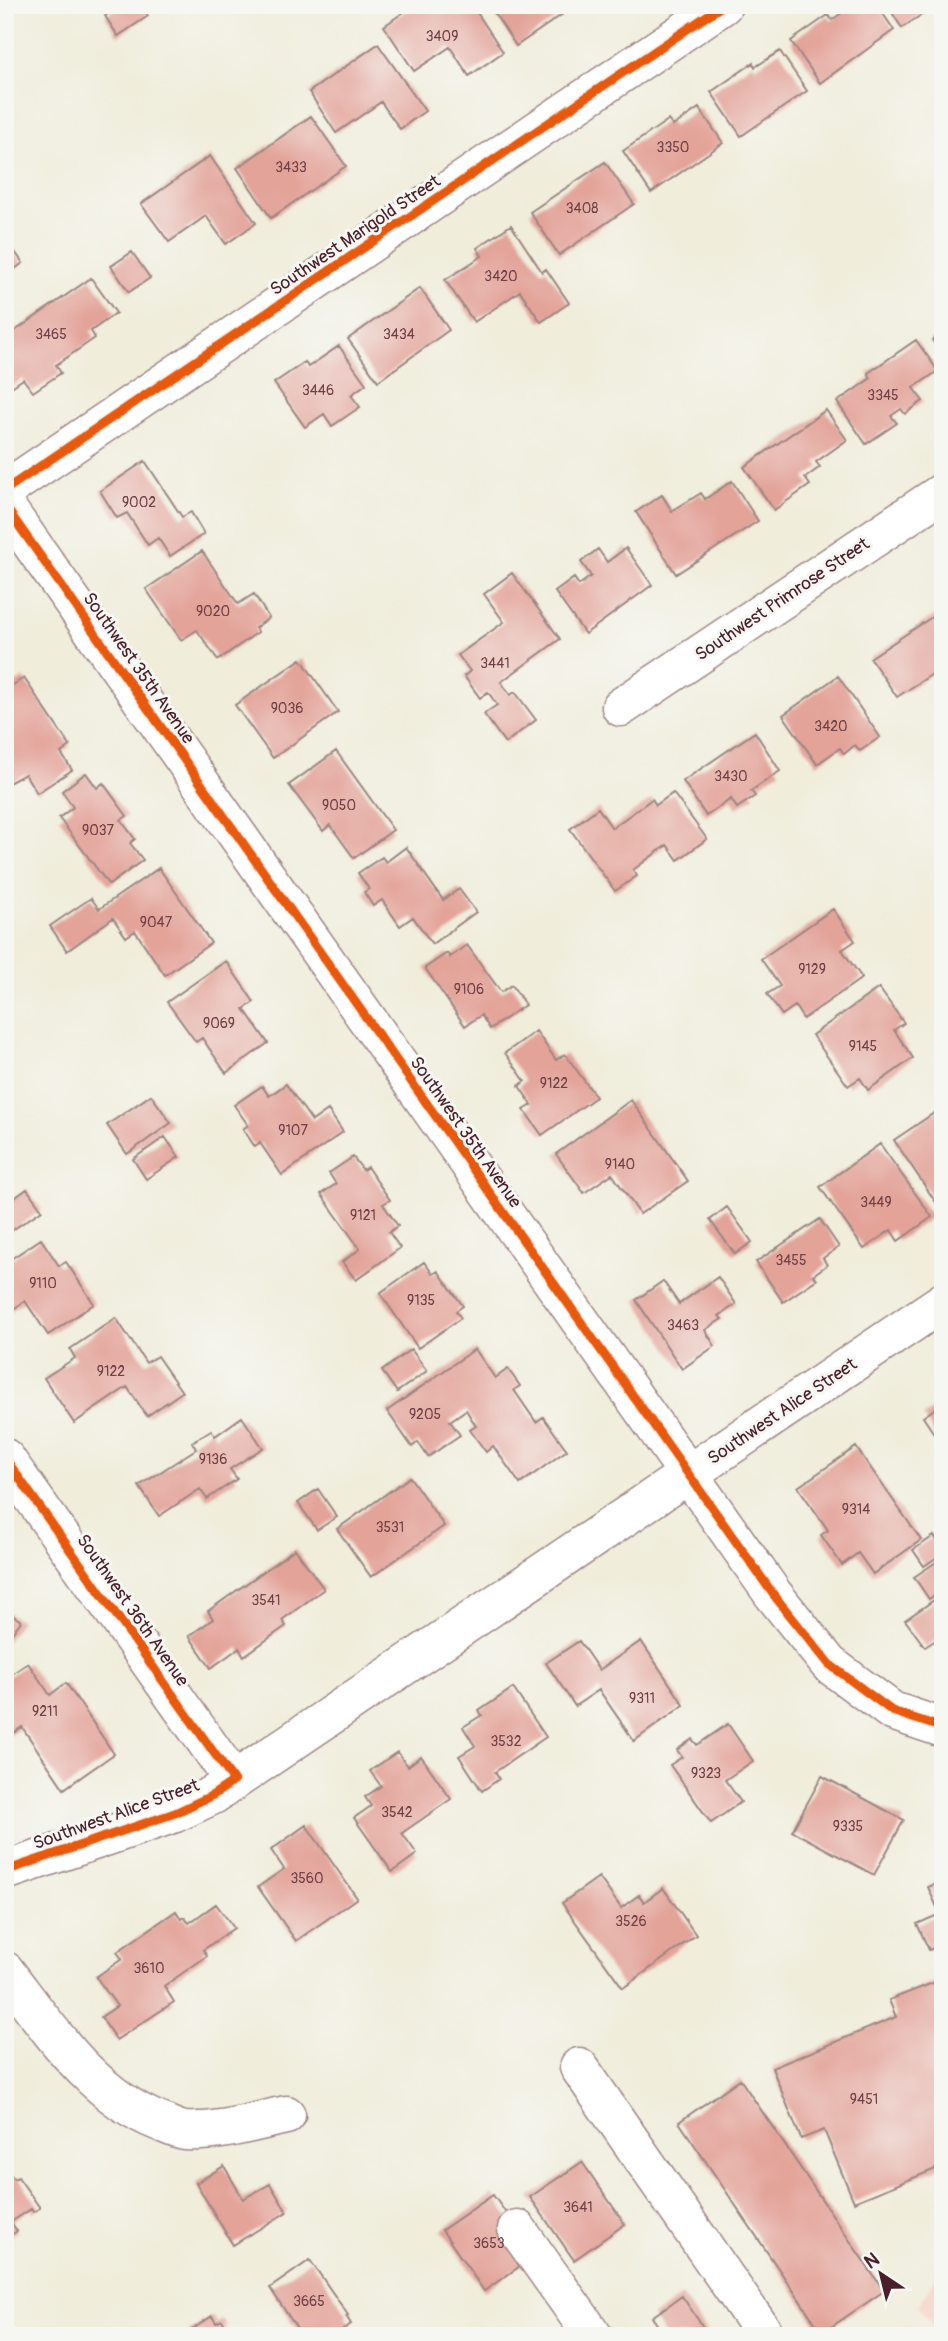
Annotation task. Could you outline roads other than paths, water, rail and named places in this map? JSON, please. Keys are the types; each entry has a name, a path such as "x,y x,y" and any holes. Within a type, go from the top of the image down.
{"street":[{"name":"Southwest Marigold Street","path":"5,490 723,5"},
{"name":"Southwest Primrose Street","path":"621,707 943,492"},
{"name":"Southwest 35th Avenue","path":"5,506 773,1594 829,1664 892,1711 943,1728"},
{"name":"Southwest Alice Street","path":"5,1871 175,1813 213,1795 943,1302"},
{"name":"Southwest 36th Avenue","path":"5,1458 234,1781"},
{"path":"5,1971 64,2048 106,2091 142,2115 182,2131 210,2131 286,2115"},
{"path":"579,2067 766,2336"},
{"path":"517,2228 593,2336"}]}
